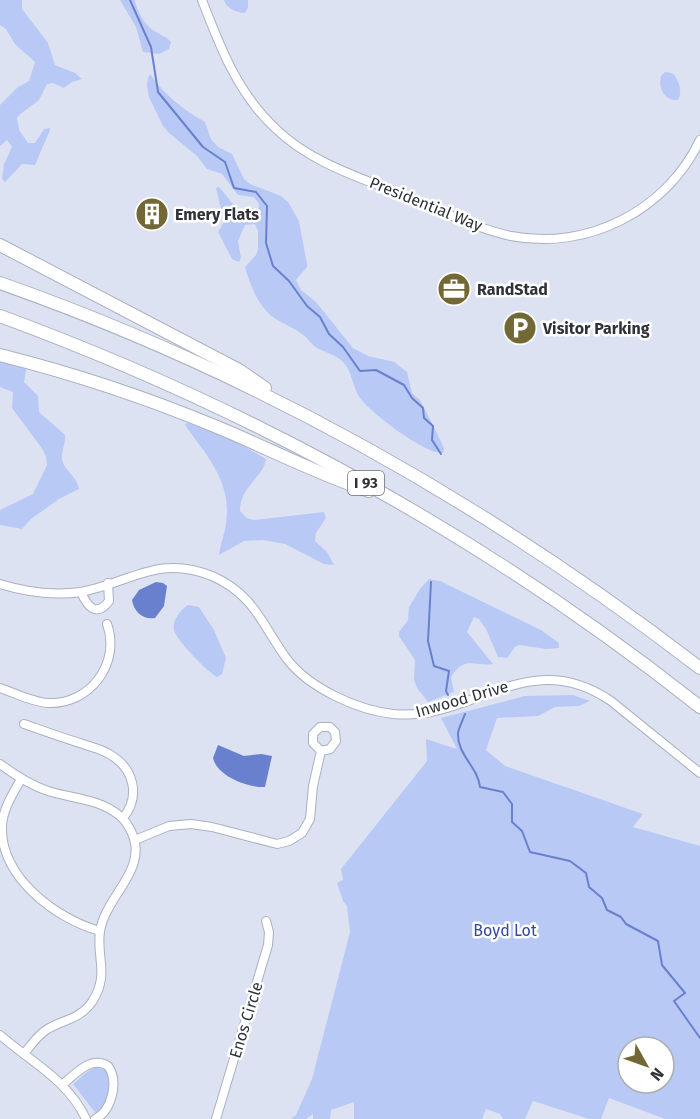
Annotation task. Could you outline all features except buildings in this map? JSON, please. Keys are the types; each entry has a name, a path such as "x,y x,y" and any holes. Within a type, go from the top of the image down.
{"highway":[{"path":"0,245 239,370 297,411"},
{"name":"I 93","path":"0,283 144,339 213,370 297,411 422,479 519,539 605,598 700,668"},
{"name":"I 93","path":"0,316 105,357 207,402 308,451 396,500 543,591 700,707"},
{"path":"0,355 99,382 140,396 272,450 341,482 396,500"}],"street":[{"name":"Presidential Way","path":"202,0 223,54 243,91 268,122 289,141 310,155 343,170 504,234 542,239 565,238 596,231 621,221 647,205 668,187 688,162 700,140"},
{"name":"Inwood Drive","path":"0,584 32,592 81,592 163,568 195,571 221,580 240,593 256,609 285,656 306,679 331,694 386,712 402,714 428,712 518,684 560,681 596,692 700,773"},
{"path":"81,592 88,606 93,609 99,608 105,606 109,601 108,583"},
{"path":"0,687 33,700 49,703 66,701 82,695 96,682 106,665 110,644 107,624"},
{"path":"24,724 104,752 118,760 128,772 134,790 131,806 123,818"},
{"path":"135,840 169,826 190,824 212,826 277,844 289,841 302,833 310,819 313,786 321,750"},
{"path":"0,764 21,779 51,792 92,800 123,818 135,840 136,851 133,868 110,905 100,931 102,971 92,1002 76,1017 45,1031 24,1054"},
{"path":"21,779 8,804 2,825 4,843 13,865 29,889 52,909 74,922 100,931"},
{"name":"Enos Circle","path":"216,1119 268,945 269,932 266,921"},
{"path":"0,1035 62,1085 80,1106 86,1119"},
{"path":"62,1085 91,1064 101,1062 108,1066 113,1075 111,1098 106,1112 95,1119"}],"green space":[{"path":"0,0 22,0 22,9 48,43 55,65 75,73 82,79 64,88 53,83 47,84 39,100 19,115 17,118 19,130 28,143 35,143 44,129 50,128 50,130 35,165 22,164 5,182 2,179 4,164 12,147 7,140 0,146 0,105 18,87 29,81 35,62 15,44 6,29 0,25"},
{"path":"120,0 135,0 139,13 147,25 171,42 169,49 159,54 143,52 136,27"},
{"path":"224,0 248,0 248,7 245,13 239,12 229,8"},
{"path":"665,72 672,73 678,82 680,93 678,100 669,98 661,89 661,76"},
{"path":"150,74 175,101 205,122 211,139 218,147 232,154 244,179 250,184 281,196 288,202 299,221 307,264 296,280 301,290 316,302 353,348 368,356 394,362 407,372 412,393 420,400 444,448 443,453 435,452 411,440 384,421 358,395 343,362 317,348 302,334 274,318 263,308 252,288 245,267 256,255 258,231 255,224 245,225 238,241 241,258 239,262 232,259 218,232 224,222 216,188 219,187 240,210 246,213 258,213 259,204 254,197 238,195 222,174 207,169 197,156 163,126 149,97 147,85"},
{"path":"0,351 27,365 24,382 38,396 39,412 65,435 62,459 79,489 59,499 31,519 22,529 0,525 0,510 33,494 47,465 46,456 12,408 13,392 0,387"},
{"path":"188,423 233,440 266,459 241,502 240,511 247,518 254,520 324,512 326,518 316,533 315,541 327,552 334,565 324,564 285,544 263,540 244,541 219,555 226,523 226,496 211,461 187,428 185,424"},
{"path":"429,579 440,581 541,630 559,643 559,648 546,649 519,645 507,658 498,657 486,629 479,619 474,617 467,632 493,664 470,663 461,666 451,677 454,692 428,702 417,688 414,680 415,660 399,636 399,632 408,620 409,607"},
{"path":"188,605 199,607 214,630 226,658 222,674 217,677 206,669 175,633 174,625 177,617"},
{"name":"Boyd Lot","path":"573,695 590,701 579,706 555,707 538,716 497,718 486,750 505,766 643,814 633,827 700,846 700,1119 665,1119 609,1098 601,1119 589,1119 533,1101 525,1119 503,1119 500,1114 486,1109 482,1119 354,1119 354,1102 331,1110 330,1119 313,1119 313,1114 306,1119 291,1119 296,1115 312,1079 350,932 347,906 337,883 343,880 341,869 427,761 426,739 457,749 441,718 525,696"},
{"path":"100,1065 111,1073 109,1100 97,1113 73,1084"}],"water":[{"path":"156,582 167,586 164,606 155,618 147,618 137,611 132,600 139,590"},
{"path":"218,745 244,756 261,754 272,756 265,787 234,780 220,770 213,758"}],"waterway":[{"path":"130,0 151,47 158,92 203,147 225,162 234,188 256,192 267,206 266,243 273,266 289,281 307,306 320,317 329,334 343,347 360,371 376,370 404,385 412,398 423,408 424,418 433,426 432,440 441,454"},
{"path":"431,582 428,641 434,666 449,671 446,691 448,695"},
{"path":"465,714 458,733 459,741 476,773 480,787 503,792 512,804 512,822 522,831 530,852 570,861 586,873 589,887 602,898 607,910 621,917 626,924 658,941 662,965 685,993 674,1001 700,1038"}],"place":[{"name":"Emery Flats","path":"152,214"},
{"name":"RandStad","path":"454,289"},
{"name":"Visitor Parking","path":"520,328"}]}
